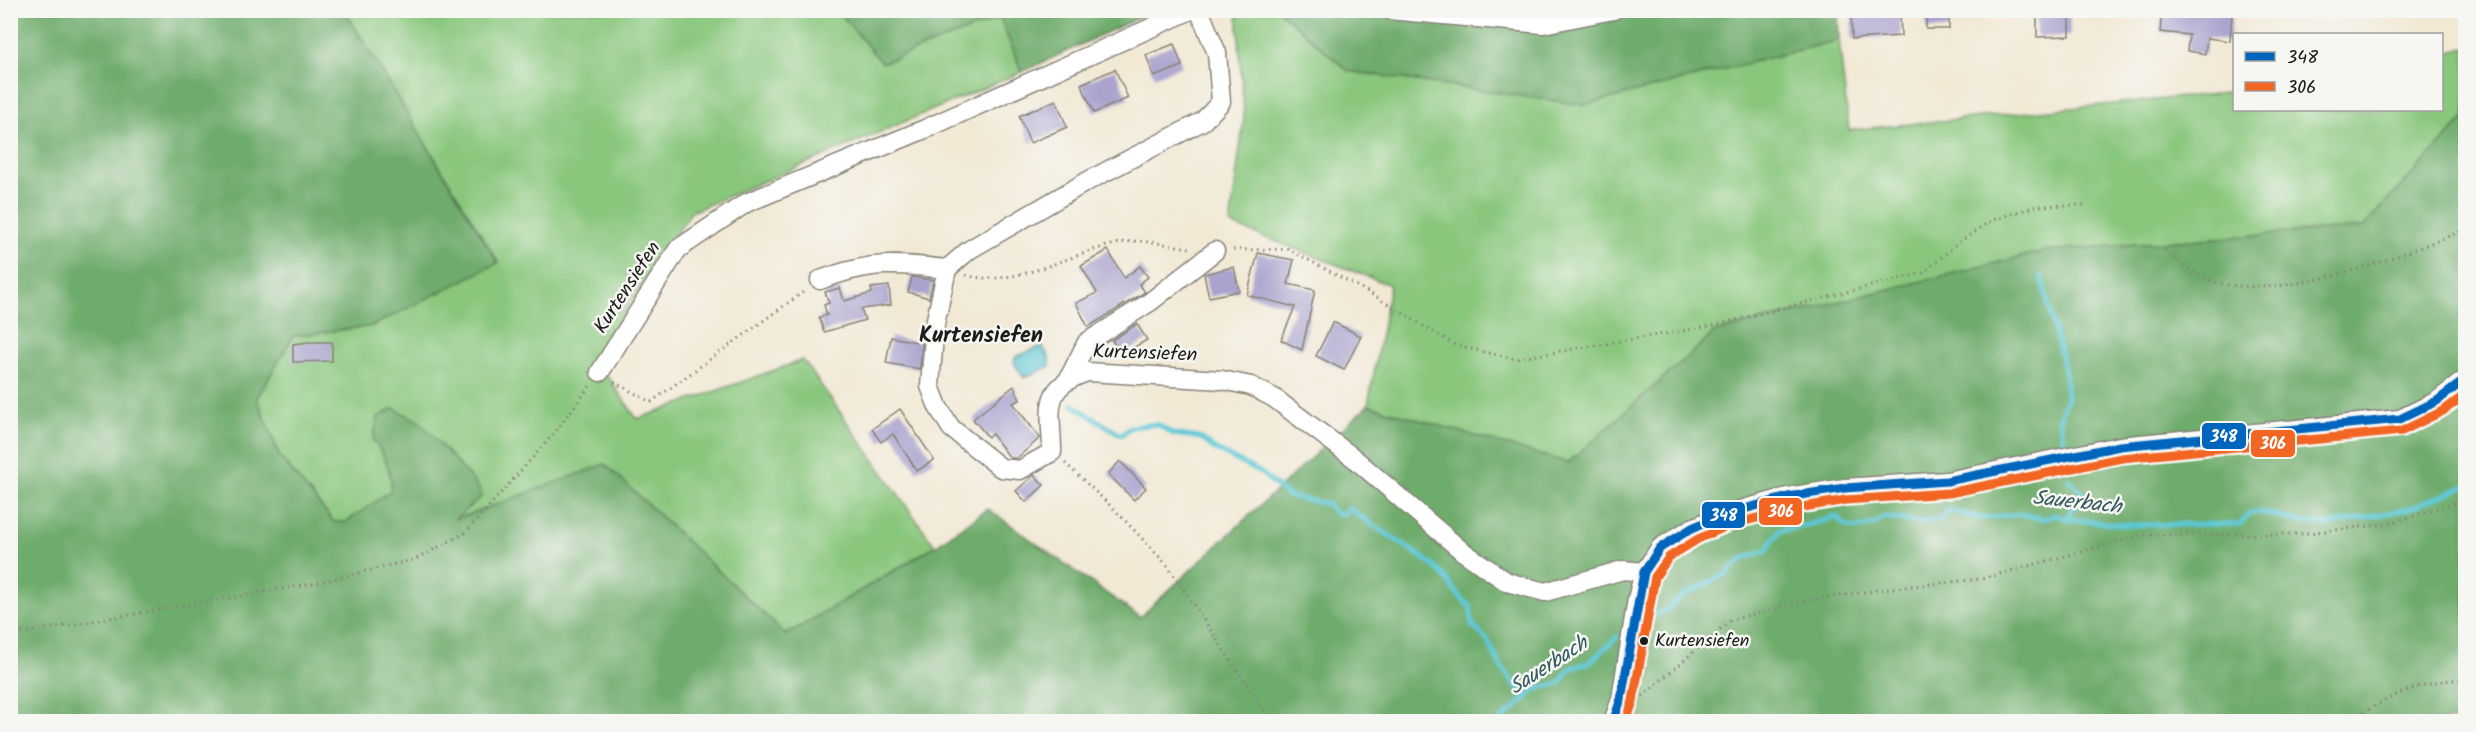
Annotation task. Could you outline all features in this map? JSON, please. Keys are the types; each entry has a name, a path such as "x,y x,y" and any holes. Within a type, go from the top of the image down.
{"street":[{"name":"Kurtensiefen","path":"600,372 678,249 746,203 925,129 1191,10"},
{"path":"1052,452 1020,470 1001,468 951,428 938,407 930,387 934,324 947,269 969,250 988,238 1086,182 1203,121 1221,102 1217,52 1199,10"},
{"path":"1389,10 1543,24 1613,10"},
{"path":"1069,378 1087,342 1150,302 1215,251"},
{"path":"820,280 850,269 888,263 947,269"},
{"name":"Kurtensiefen","path":"1052,452 1048,419 1053,398 1069,378 1088,372 1222,380 1251,386 1274,398 1355,459 1462,551 1507,582 1545,592 1623,570 1644,572"},
{"path":"1613,722 1621,699 1644,572 1660,548 1692,528 1726,514 1788,497 1845,488 1947,481 2120,446 2400,419 2437,401 2466,379"}],"path":[{"path":"947,269 978,278 1010,276 1127,242 1215,251 1288,249 1368,292 1455,345 1515,359 1711,326 1923,273 1957,244 1992,220 2037,206 2087,205"},
{"path":"2165,250 2192,271 2228,285 2278,286 2370,266 2466,229"},
{"path":"10,636 317,583 416,559 465,533 552,436 600,372 624,389 651,402 820,280"},
{"path":"1052,452 1116,511 1167,565 1272,722"},
{"path":"1621,699 1639,700 1731,620 1809,600 1980,579 2142,535 2300,534 2386,524 2466,500"},
{"path":"2348,722 2392,695 2451,679 2466,680"}],"green space":[{"path":"10,11 345,11 498,263 372,326 293,336 257,398 280,457 334,522 346,522 390,491 387,464 373,440 378,417 394,408 420,422 477,485 482,496 454,520 605,464 786,635 935,546 988,509 1140,617 1368,405 1568,463 1715,332 2045,251 2363,227 2465,118 2465,721 11,721"},
{"path":"345,11 838,11 882,62 1000,18 1022,72 691,212 594,357 637,419 803,360 935,546 786,635 605,464 452,521 334,522 280,457 257,398 293,336 372,326 498,262"},
{"path":"838,11 1153,11 1022,72 1000,18 882,63"},
{"path":"1237,11 1279,11 1348,71 1584,105 1839,40 1849,130 2233,92 2233,111 2443,111 2443,54 2465,48 2465,118 2363,227 2045,251 1715,332 1568,463 1368,405 1390,285 1230,224 1244,117"},
{"path":"1279,11 1838,11 1839,40 1584,105 1348,71"}],"water":[{"path":"1042,346 1049,357 1050,366 1024,378 1014,363 1015,357"}],"building":[{"path":"1851,10 1900,10 1901,36 1852,39"},
{"path":"1926,10 1949,10 1949,29 1926,29"},
{"path":"2037,10 2070,10 2070,36 2037,37"},
{"path":"2162,10 2232,15 2230,41 2207,38 2205,54 2187,51 2189,35 2160,32"},
{"path":"1174,44 1182,66 1154,77 1146,55"},
{"path":"1115,69 1128,98 1094,113 1081,84"},
{"path":"1056,100 1067,127 1030,143 1019,116"},
{"path":"1108,250 1124,278 1140,266 1148,277 1139,284 1145,292 1088,327 1076,303 1097,293 1081,266"},
{"path":"1258,253 1294,260 1288,284 1315,290 1302,350 1281,340 1295,307 1247,295"},
{"path":"1234,267 1239,291 1209,297 1204,274"},
{"path":"912,277 933,280 929,298 908,292"},
{"path":"889,286 891,305 861,309 865,320 824,332 819,317 827,315 824,305 829,303 825,292 840,288 844,301 872,293 871,288"},
{"path":"1333,322 1361,336 1344,370 1316,356"},
{"path":"1137,324 1147,340 1121,355 1112,340"},
{"path":"891,337 922,343 920,369 886,363"},
{"path":"332,342 332,361 293,362 293,344"},
{"path":"1014,386 1020,400 1013,403 1040,438 1017,458 1010,458 992,434 988,437 973,419"},
{"path":"900,409 934,460 917,471 893,434 881,442 872,429"},
{"path":"1120,461 1146,488 1134,500 1108,474"},
{"path":"1034,475 1044,485 1026,502 1016,491"}],"waterway":[{"path":"2041,276 2065,372 2067,397 2059,419 2065,448"},
{"path":"1073,405 1121,435 1131,427 1157,424 1173,434 1201,438 1213,448 1261,473 1288,496 1328,504 1336,514 1345,514 1349,508 1442,573 1470,606 1472,625 1488,641 1499,664 1526,699"},
{"path":"2068,519 2072,508 2086,503 2089,499 2069,480"},
{"name":"Sauerbach","path":"1646,619 1668,609 1682,596 1726,574 1742,559 1767,550 1779,531 1835,516 1844,525 1855,528 1871,525 1884,517 1917,522 1942,519 1949,510 1980,518 2022,514 2044,519 2056,515 2068,519 2124,525 2240,524 2251,513 2262,512 2299,522 2328,525 2408,509 2466,486"},
{"name":"Sauerbach","path":"1499,722 1536,689 1560,683 1569,669 1590,662 1617,637"}],"transit line":[{"name":"348","path":"1613,722 1621,699 1644,572 1660,548 1692,528 1726,514 1788,497 1845,488 1947,481 2120,446 2400,419 2437,401 2466,379"},
{"name":"306","path":"1626,722 1633,701 1655,577 1669,557 1698,539 1730,525 1791,509 1846,500 1949,493 2122,458 2402,431 2443,411 2466,394"}],"place":[{"name":"Kurtensiefen","path":"1644,641"}],"district":[{"name":"Kurtensiefen","path":"981,336"}]}
